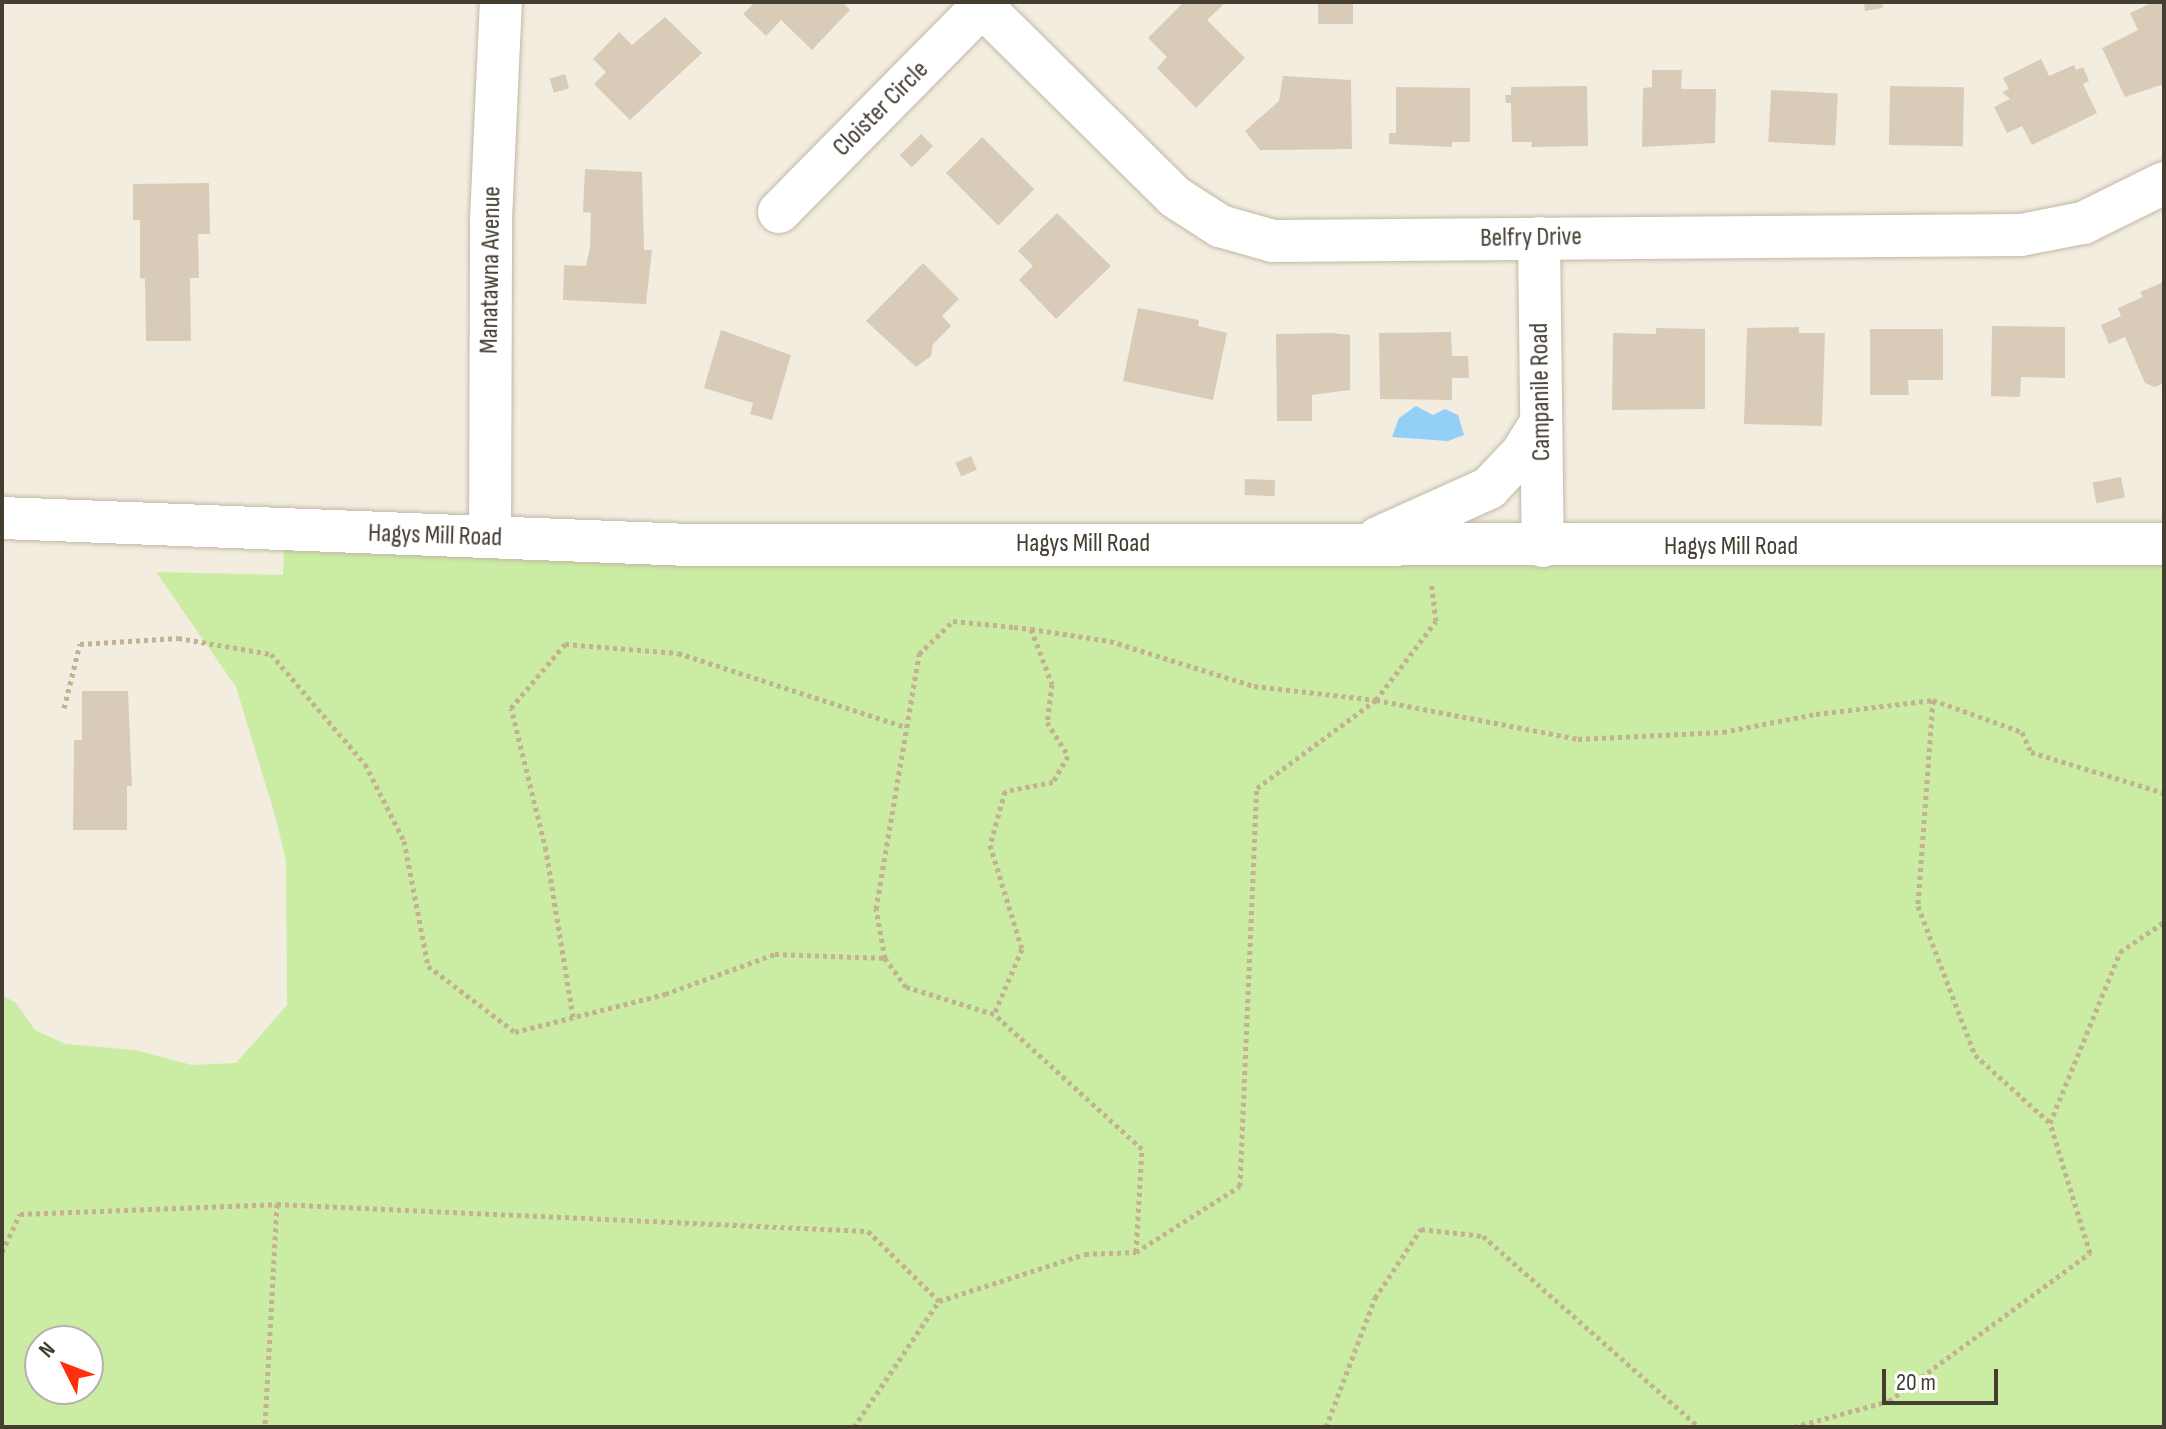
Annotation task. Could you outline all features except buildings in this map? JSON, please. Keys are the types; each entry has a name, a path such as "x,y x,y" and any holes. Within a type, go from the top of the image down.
{"street":[{"name":"Manatawna Avenue","path":"490,537 491,219 501,2"},
{"name":"Cloister Circle","path":"779,212 980,4"},
{"name":"Belfry Drive","path":"980,4 1153,178 1220,226 1273,241 2021,235 2083,223 2164,183"},
{"name":"Campanile Road","path":"1539,238 1543,546"},
{"path":"1367,543 1489,488 1522,453 1541,422"},
{"name":"Hagys Mill Road","path":"2,518 689,545 2164,544"}],"path":[{"path":"854,1427 939,1301 1085,1254 1136,1252 1240,1186 1257,788 1376,700 1436,621 1427,544"},
{"path":"1136,1252 1142,1149 994,1014 906,987 885,958 876,909 919,654 953,621 1110,641 1254,686 1376,700 1578,739 1650,739 1933,700 2022,732 2031,752 2164,793"},
{"path":"994,1014 1022,949 990,845 1005,791 1053,782 1068,756 1047,722 1052,684 1031,629"},
{"path":"64,708 80,644 178,638 271,654 365,764 398,828 428,966 515,1032 665,994 775,954 885,958"},
{"path":"573,1017 546,850 511,708 565,644 678,653 906,727"},
{"path":"1794,1427 1889,1401 2090,1253 2050,1123 1975,1055 1918,906 1933,700"},
{"path":"2050,1123 2120,952 2164,922"},
{"path":"2,1252 20,1214 277,1204 868,1231 939,1301"},
{"path":"265,1427 277,1204"},
{"path":"1326,1427 1375,1298 1421,1229 1483,1236 1699,1427"}],"green space":[{"path":"284,549 654,561 2164,561 2164,1427 2,1427 2,995 16,1003 35,1030 65,1044 135,1050 192,1065 236,1063 287,1005 286,861 276,819 236,687 156,572 283,575"}],"water":[{"path":"1416,406 1433,415 1445,409 1458,415 1464,435 1448,441 1392,437 1399,418"}]}
